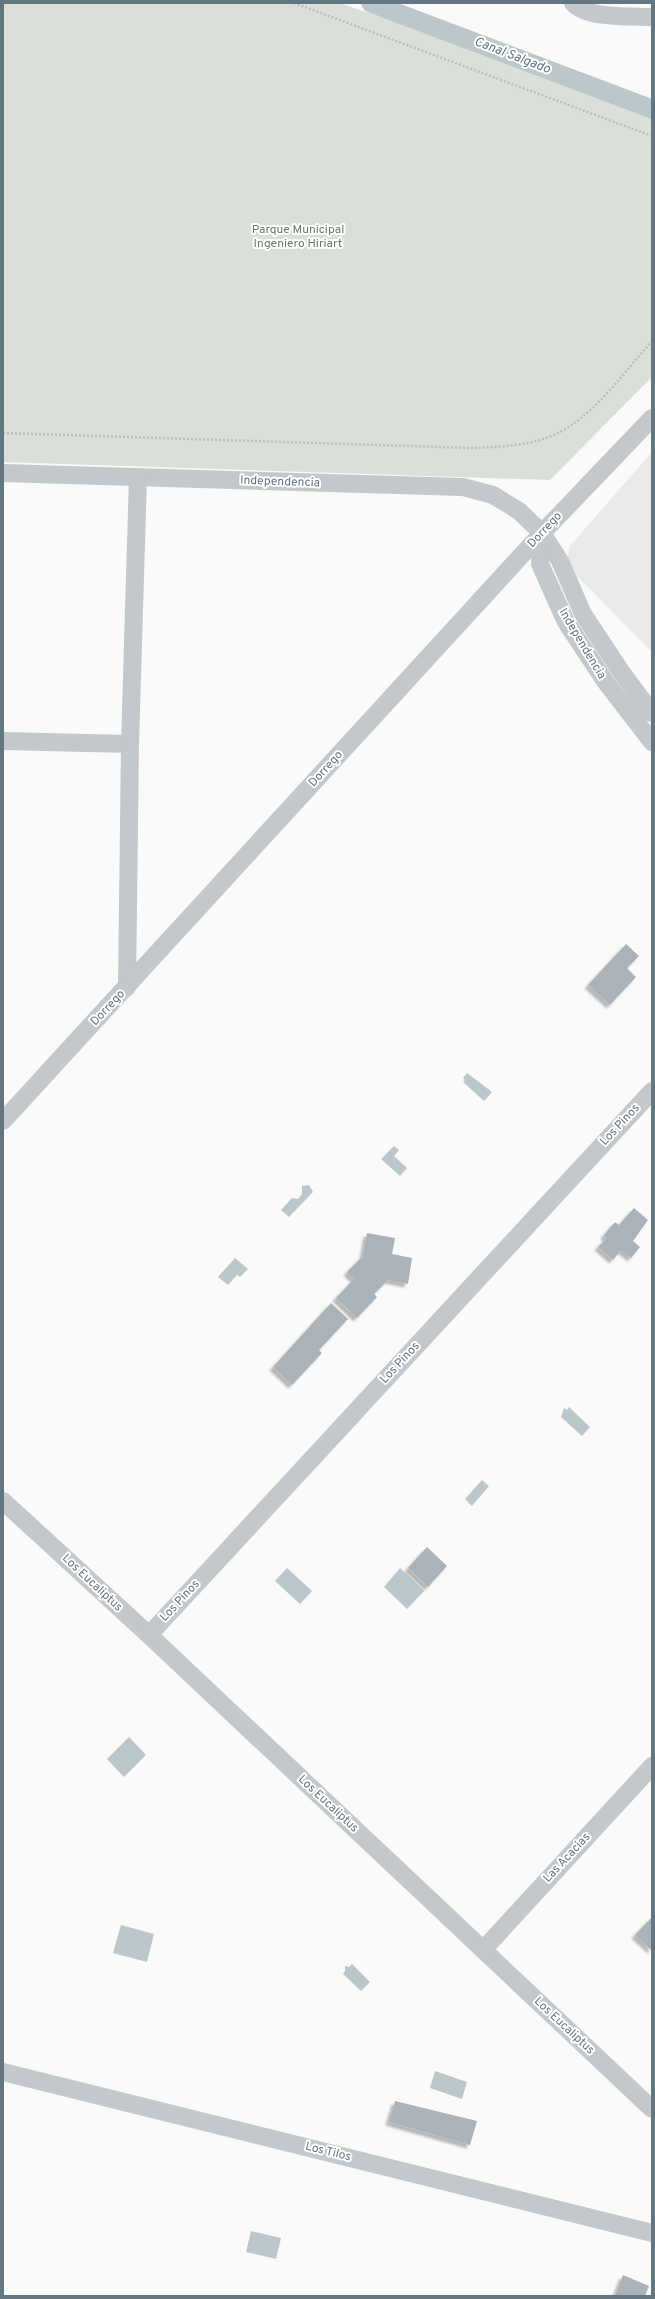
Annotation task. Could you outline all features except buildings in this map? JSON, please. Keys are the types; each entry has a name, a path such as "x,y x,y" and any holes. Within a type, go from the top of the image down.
{"street":[{"path":"575,5 595,14 652,17"},
{"name":"Dorrego","path":"3,1121 542,533 652,418"},
{"name":"Independencia","path":"3,473 463,487 493,495 519,510 542,533 560,561 583,614 622,673 652,713"},
{"path":"127,987 130,744 138,477"},
{"name":"Independencia","path":"542,533 540,564 566,622 605,681 652,742"},
{"path":"3,740 130,744"},
{"name":"Los Pinos","path":"149,1635 652,1091"},
{"name":"Los Eucaliptus","path":"3,1501 149,1635 652,2109"},
{"name":"Las Acacias","path":"483,1950 652,1766"},
{"name":"Los Tilos","path":"3,2072 652,2233"}],"path":[{"path":"294,3 652,136"},
{"path":"3,433 472,448 514,446 556,434 585,415 652,341"}],"shaded area":[{"path":"652,452 652,652 567,566 569,547"},
{"path":"467,1073 492,1092 484,1101 463,1082 465,1080 463,1078"},
{"path":"394,1146 399,1150 394,1156 407,1168 400,1176 381,1159"},
{"path":"309,1185 313,1192 289,1217 281,1210 292,1198 298,1199 302,1194 302,1186"},
{"path":"235,1258 248,1269 240,1277 237,1275 228,1285 218,1277"},
{"path":"569,1407 590,1427 582,1436 561,1417 564,1408 567,1410"},
{"path":"482,1480 489,1486 472,1506 465,1499"},
{"path":"287,1568 312,1591 300,1604 275,1581"},
{"path":"400,1568 424,1591 407,1609 384,1587"},
{"path":"129,1737 146,1755 124,1777 107,1759"},
{"path":"121,1925 154,1934 147,1962 113,1953"},
{"path":"352,1964 370,1982 361,1991 343,1974 345,1971 345,1966 349,1967"},
{"path":"435,2071 467,2082 462,2099 430,2088"},
{"path":"251,2231 281,2238 276,2259 246,2252"}],"green space":[{"name":"Parque Municipal Ingeniero Hiriart","path":"3,3 339,3 485,51 652,117 652,377 550,480 3,462"}],"waterway":[{"name":"Canal Salgado","path":"371,3 652,109"}]}
